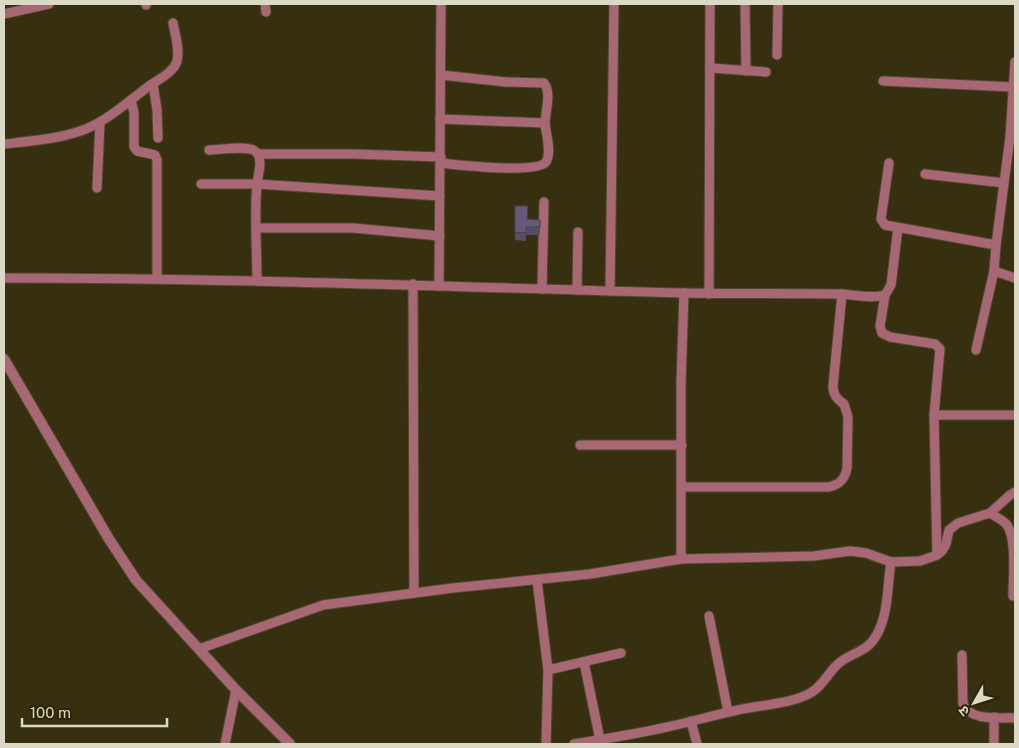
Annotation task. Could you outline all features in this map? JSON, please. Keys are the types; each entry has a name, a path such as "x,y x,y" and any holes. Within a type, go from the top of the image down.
{"street":[{"path":"4,14 49,4"},
{"path":"439,286 441,4 449,4"},
{"path":"610,291 614,4"},
{"path":"709,294 710,4"},
{"path":"745,4 746,71"},
{"path":"777,55 778,4"},
{"path":"4,144 68,135 86,129 100,122 131,100 153,84 176,63 177,56 173,23"},
{"path":"976,350 994,271 1004,183 1013,137 1015,62"},
{"path":"710,68 766,72"},
{"path":"258,154 354,154 441,160 500,168 535,168 542,165 548,158 545,123 548,93 544,83 506,82 441,75"},
{"path":"883,81 1013,87"},
{"path":"153,84 157,106 158,138"},
{"path":"131,100 134,110 134,147 137,150 152,154 157,160 157,278"},
{"path":"440,119 545,123"},
{"path":"97,188 100,122"},
{"path":"209,150 247,148 256,151 258,154 260,163 257,184 257,280"},
{"path":"889,163 881,219 885,225 996,245"},
{"path":"925,174 1004,183"},
{"path":"202,184 257,184 440,196"},
{"path":"542,289 544,202"},
{"path":"257,228 353,228 440,236"},
{"path":"898,228 891,285 885,295 880,326 882,333 890,337 935,344 940,349 934,415 937,555"},
{"path":"577,290 578,232"},
{"path":"994,271 1015,278"},
{"path":"4,278 157,278 709,294 842,294 876,297 885,295"},
{"path":"412,284 414,593"},
{"path":"681,559 681,383 684,293"},
{"path":"682,487 828,487 840,483 846,476 847,410 833,393 832,386 842,294"},
{"path":"4,359 121,559 155,602 236,690 290,744"},
{"path":"934,415 1015,415"},
{"path":"580,445 682,446"},
{"path":"199,649 323,605 600,573 681,559 814,556 850,551 866,553 891,562 920,561 937,555 946,544 949,530 958,523 990,513 1015,492"},
{"path":"990,513 1007,526 1011,534 1014,567 1013,596"},
{"path":"574,744 799,698 813,692 825,681 837,664 871,644 883,620 891,562"},
{"path":"537,580 548,670 546,744"},
{"path":"709,616 728,712"},
{"path":"548,670 621,653"},
{"path":"962,655 963,704 965,709 977,716 1015,718"},
{"path":"584,662 600,740"},
{"path":"225,744 236,690"},
{"path":"994,717 994,744"},
{"path":"691,721 697,744"}],"building":[{"path":"515,206 528,206 527,219 540,220 540,227 526,227 526,233 515,232"}]}
